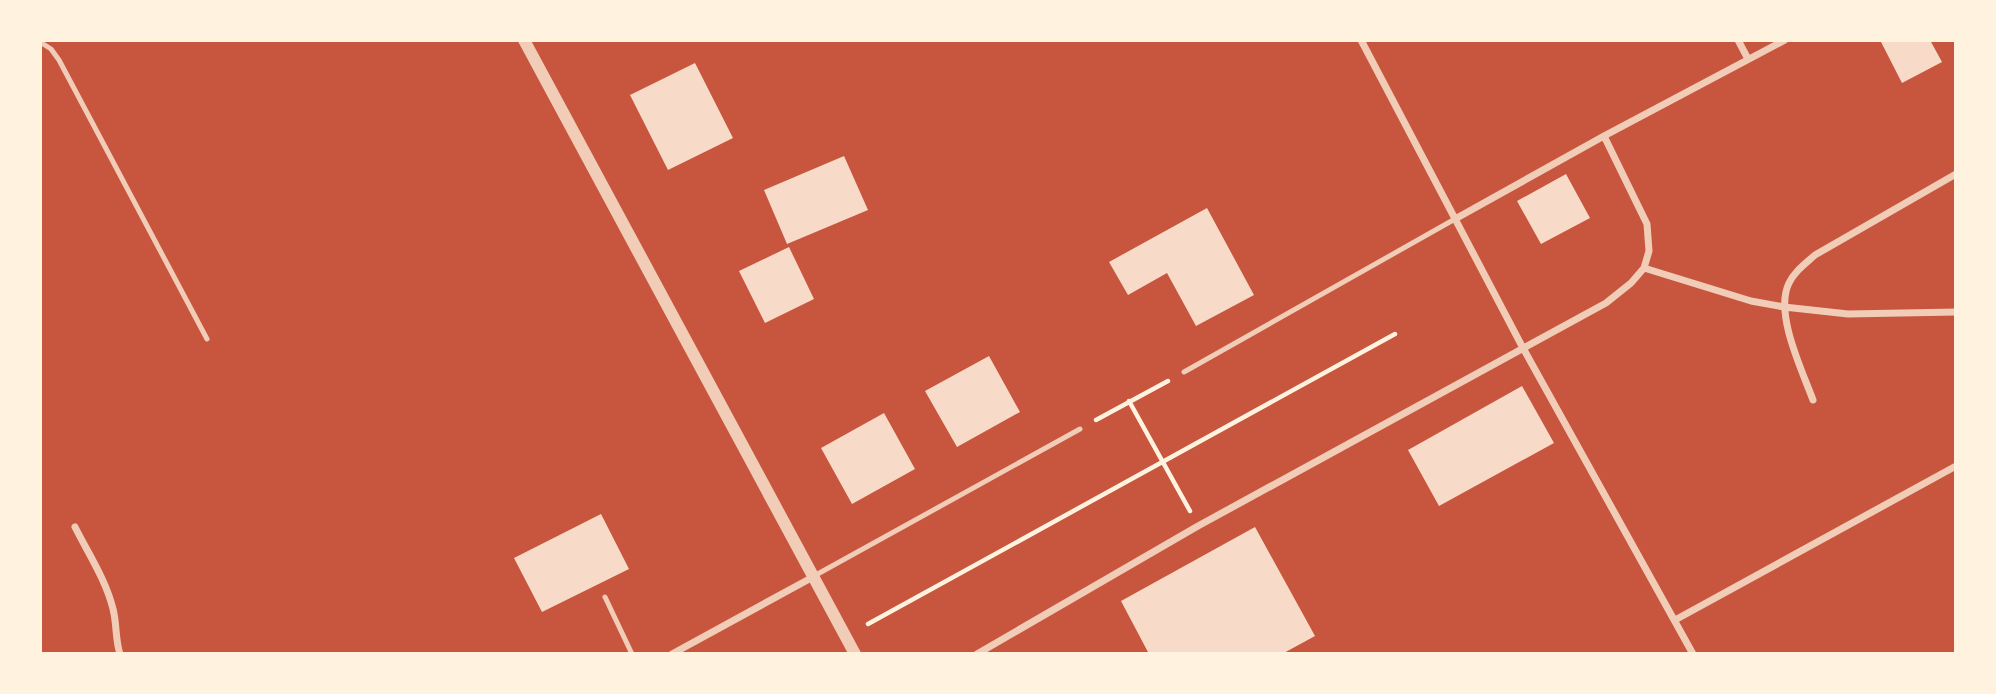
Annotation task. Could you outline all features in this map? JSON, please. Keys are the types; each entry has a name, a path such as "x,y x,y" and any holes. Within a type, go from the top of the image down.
{"street":[{"path":"524,40 855,654"},
{"path":"1361,40 1523,348 1693,654"},
{"path":"1738,40 1748,59"},
{"path":"1455,219 1604,135 1785,40"},
{"path":"977,654 1198,526 1606,303 1631,283 1644,268 1649,251 1647,224 1604,135"},
{"path":"1813,400 1792,342 1784,307 1787,286 1796,272 1815,256 1956,174"},
{"path":"1644,268 1751,301 1784,307 1848,314 1956,312"},
{"path":"1675,620 1956,466"},
{"path":"75,527 107,592 114,612 116,643 120,654"},
{"path":"672,654 813,577"}],"lane":[{"path":"40,42 51,49 59,60 207,339"},
{"path":"1184,372 1455,219"},
{"path":"813,577 1080,429"},
{"path":"605,597 632,654"}],"path":[{"path":"868,624 1395,334"},
{"path":"1080,429 1184,372"},
{"path":"1129,401 1198,526"}],"building":[{"path":"1880,40 1930,40 1942,62 1902,83"},
{"path":"695,63 733,138 668,170 630,95"},
{"path":"844,156 868,210 787,244 764,190"},
{"path":"1566,174 1590,218 1541,244 1517,201"},
{"path":"1207,208 1254,295 1196,326 1167,273 1128,295 1109,262"},
{"path":"789,247 814,299 765,323 739,271"},
{"path":"989,356 1020,412 957,447 925,391"},
{"path":"1522,386 1554,443 1439,506 1408,450"},
{"path":"884,413 915,469 852,504 821,448"},
{"path":"601,514 629,569 542,612 514,558"},
{"path":"1255,527 1315,636 1282,654 1149,654 1121,601"}]}
